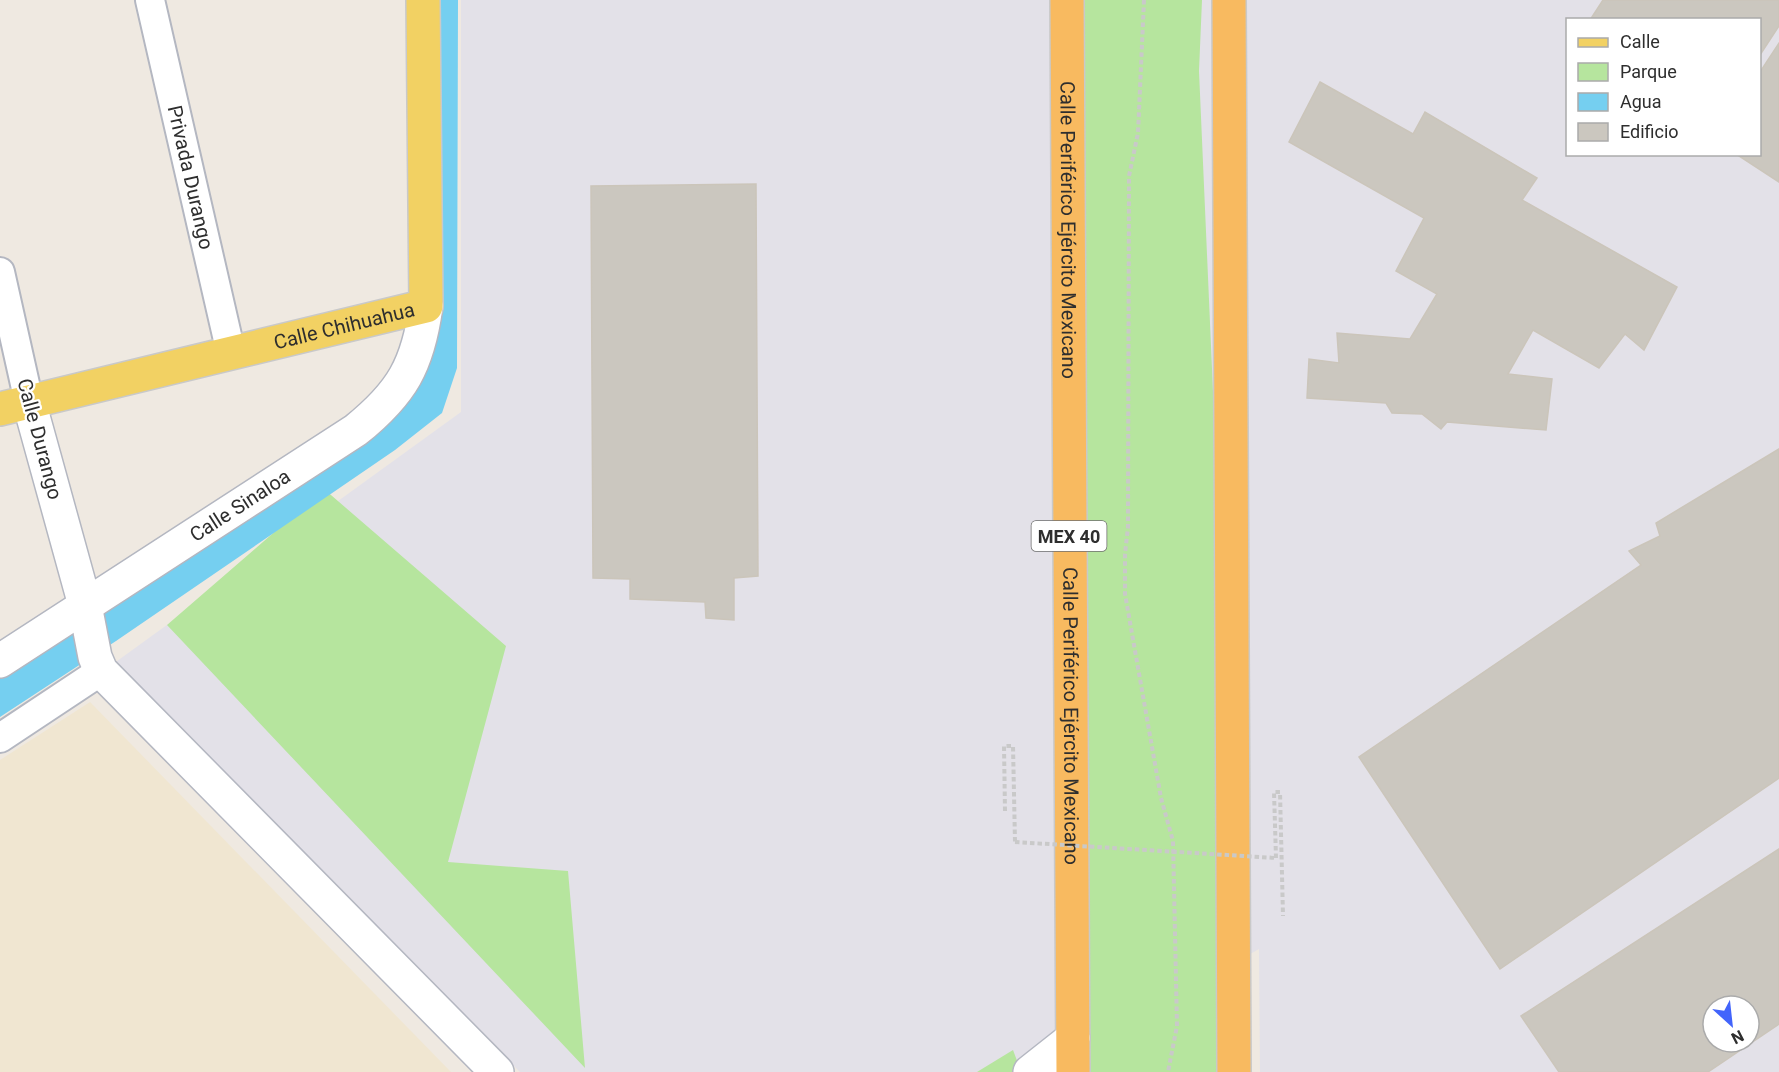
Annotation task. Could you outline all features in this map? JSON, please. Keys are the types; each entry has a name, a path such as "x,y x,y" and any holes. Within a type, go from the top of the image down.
{"highway":[{"name":"Calle Periférico Ejército Mexicano","path":"1068,0 1073,1072"},
{"path":"1229,0 1236,1072"}],"main road":[{"name":"Calle Chihuahua","path":"15,405 426,306 423,0"}],"street":[{"name":"Privada Durango","path":"150,0 231,353"},
{"name":"Calle Durango","path":"0,272 15,405 86,612 98,664"},
{"name":"Calle Sinaloa","path":"0,661 86,612 356,430 381,410 399,388 418,350 426,306"},
{"path":"0,738 98,664 497,1072"},
{"path":"1029,1072 1073,1038"}],"path":[{"path":"1144,0 1138,133 1129,176 1128,527 1125,594 1161,798 1173,841 1177,1026 1168,1072"},
{"path":"1005,811 1004,746 1013,746 1015,842 1276,858 1274,792 1280,792 1283,916"}],"shaded area":[{"path":"461,0 1779,0 1779,1072 1260,1072 1259,949 1039,1072 520,1072 113,664 461,412"},
{"path":"90,702 451,1072 0,1072 0,760"}],"green space":[{"path":"1061,0 1202,0 1199,71 1220,552 1231,1072 1061,1072"},
{"path":"324,489 506,646 448,862 568,871 585,1068 167,625"},
{"path":"1013,1050 1021,1071 977,1072"}],"water":[{"path":"430,0 458,0 457,368 442,413 395,450 116,641 0,717 0,674 412,383"}],"building":[{"path":"1603,0 1779,0 1779,26 1761,53 1761,18 1591,18"},
{"path":"1779,43 1779,182 1739,156 1761,156 1761,70"},
{"path":"1320,82 1413,134 1425,112 1537,178 1522,200 1677,287 1644,350 1625,334 1599,368 1533,330 1508,374 1552,379 1546,430 1447,422 1441,429 1422,414 1392,413 1386,403 1307,398 1309,359 1339,363 1337,333 1410,339 1437,294 1396,271 1424,218 1289,142"},
{"path":"756,184 758,576 734,578 734,620 706,618 705,602 630,599 630,579 593,578 591,186"},
{"path":"1779,449 1779,778 1500,969 1359,757 1641,565 1629,551 1660,536 1656,523"},
{"path":"1779,849 1779,1024 1761,1036 1761,994 1701,994 1701,1054 1735,1054 1708,1072 1559,1072 1521,1016"}]}
